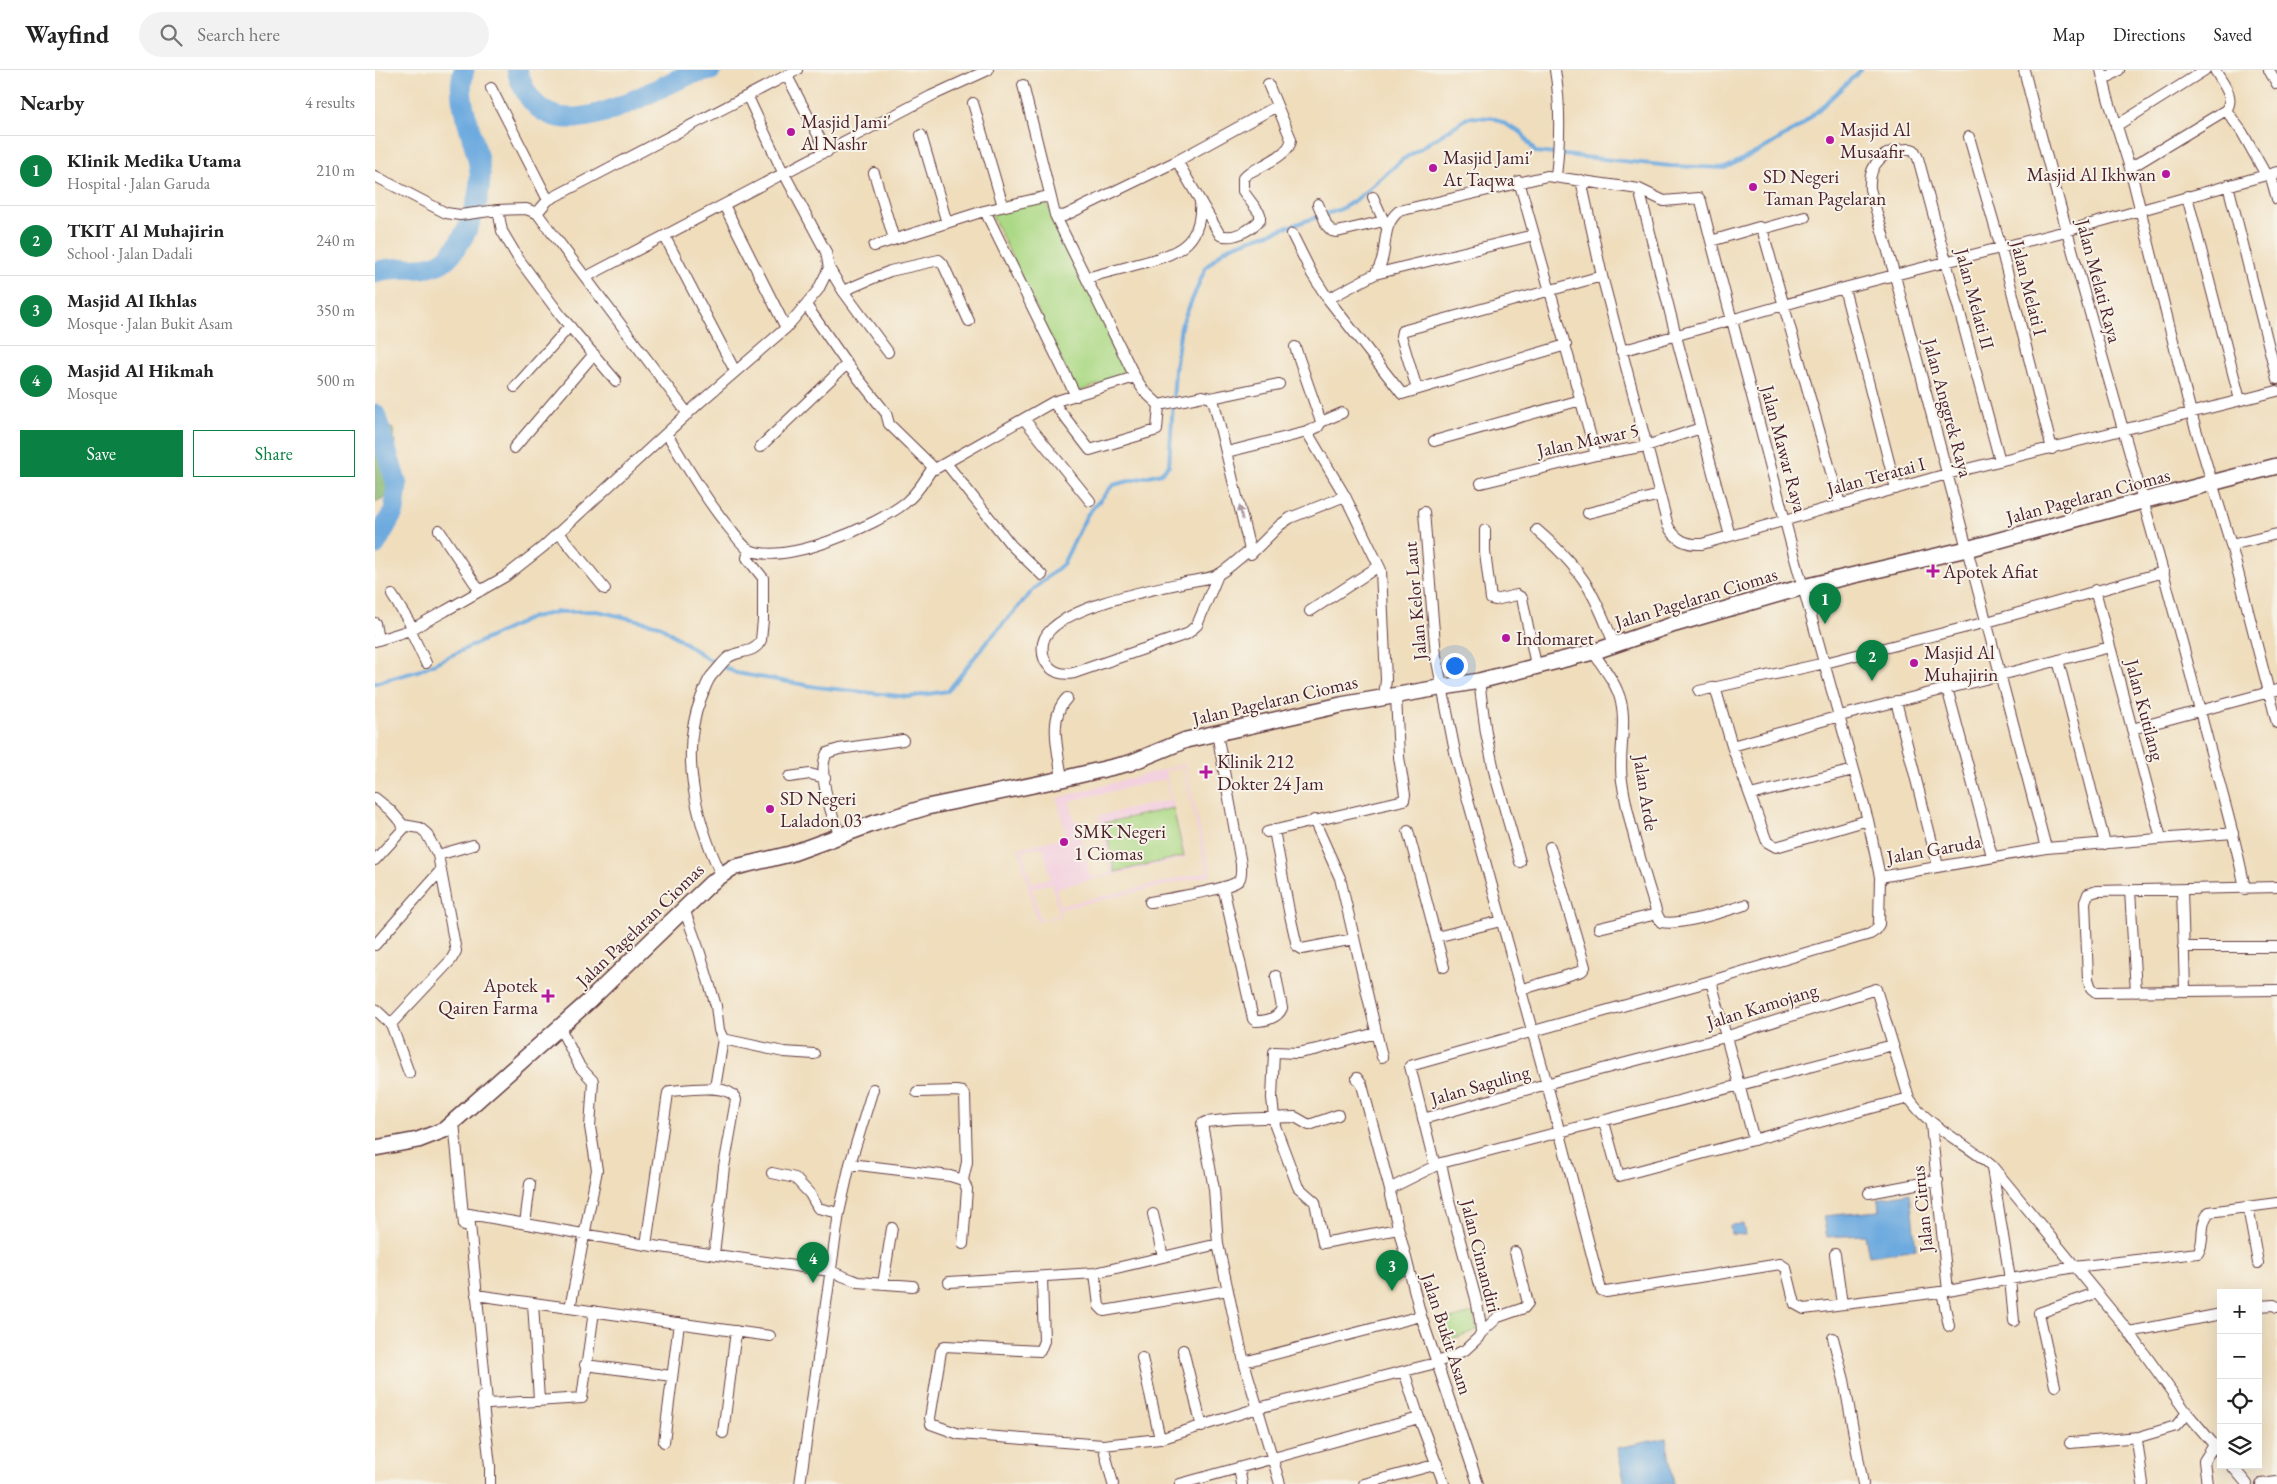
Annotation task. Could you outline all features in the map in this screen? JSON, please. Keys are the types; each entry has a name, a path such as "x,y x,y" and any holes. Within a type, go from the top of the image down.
{"main road":[{"name":"Jalan Pagelaran Ciomas","path":"375,1148 418,1140 440,1132 454,1122 560,1028 721,874 732,868 790,854 927,807 1062,779 1130,762 1166,747 1217,733 1390,696 1479,681 1593,652 1614,643 1803,587 1967,549 2277,466"}],"street":[{"path":"537,213 548,200 797,70"},
{"path":"586,277 931,96 988,70"},
{"path":"1555,70 1559,96 1559,144 1556,176"},
{"name":"Jalan Melati Raya","path":"2024,70 2066,231 2142,501 2164,572 2237,845 2245,889"},
{"path":"2119,70 2102,75 2130,168 2191,413 2273,691 2277,723"},
{"path":"2116,126 2205,70"},
{"path":"2130,168 2226,110 2231,104 2231,96 2215,70"},
{"path":"2269,70 2277,84"},
{"path":"787,76 827,152"},
{"path":"1177,161 1217,232 1223,236 1236,235 1260,220 1261,214 1245,195 1242,183 1247,174 1289,149 1291,139 1268,84"},
{"path":"1023,85 1055,215 1135,377 1144,391 1161,404 1203,396 1211,398 1279,384"},
{"path":"491,88 548,200"},
{"path":"748,97 784,172 822,243 829,268 843,291 888,352"},
{"path":"973,103 1003,206"},
{"path":"1055,215 1067,215 1177,161 1277,106"},
{"path":"2226,110 2271,174 2277,199"},
{"path":"921,135 947,223"},
{"name":"Jalan Melati I","path":"1969,137 2001,248 2052,449"},
{"name":"Jalan Melati II","path":"1911,149 1914,150 1918,158 2000,461"},
{"name":"Jalan Anggrek Raya","path":"1911,149 1887,154 1877,161 1869,178 1876,213 1895,276 2046,848"},
{"path":"875,173 894,238"},
{"path":"1621,351 1844,288 2066,231 2271,174"},
{"path":"375,176 446,213 460,214 526,210 537,213 688,414"},
{"path":"1319,208 1327,226 1332,231 1337,232 1385,224 1399,211 1519,181 1547,176 1639,189 1730,536"},
{"name":"Jalan Teratai I","path":"1581,180 1602,276 1646,446 1668,526 1679,540 1702,544 1947,474 2277,391"},
{"path":"1519,181 1596,455"},
{"path":"2228,185 2277,379"},
{"name":"Jalan Mawar Raya","path":"1639,189 1664,201 1679,201 1695,197 1701,201 1803,587"},
{"path":"2187,196 2240,400"},
{"path":"874,246 894,238 1003,206 1044,197 1051,198"},
{"path":"1373,197 1385,224 1383,259 1375,274"},
{"path":"1086,278 1175,254 1187,244 1197,228 1201,210 1200,200"},
{"path":"724,205 786,328"},
{"path":"494,211 502,231 518,258 570,326 616,381"},
{"path":"985,211 1076,396"},
{"path":"1711,241 1753,227 1761,228 1805,217"},
{"path":"1761,228 1785,305 1840,504"},
{"path":"1292,234 1312,274 1328,299 1402,394 1566,345"},
{"path":"1328,299 1375,274 1534,235"},
{"path":"665,237 735,371"},
{"path":"843,291 890,271 939,260 943,264 969,321"},
{"path":"375,623 376,640 411,629 506,576 559,533 735,371 786,328 818,290 829,268"},
{"path":"1417,389 1401,336 1402,331 1602,276"},
{"path":"1844,288 1896,489"},
{"path":"806,305 847,364 886,413 889,424 933,467 939,468 1053,402 1135,377"},
{"path":"515,386 570,326"},
{"path":"1295,347 1321,422"},
{"path":"514,448 593,354"},
{"path":"761,447 847,364"},
{"path":"1211,398 1227,452 1251,554"},
{"path":"1434,440 1581,400"},
{"path":"1053,402 1090,450 1157,430 1161,404"},
{"path":"1227,452 1307,432 1318,427 1321,422 1342,413"},
{"path":"1024,419 1090,500"},
{"name":"Jalan Mawar 5","path":"1481,483 1596,455 1646,446 1701,428"},
{"path":"1307,432 1345,496 1379,566 1382,578 1390,696 1405,795 1404,800 1271,831 1297,946 1302,949 1354,939"},
{"path":"667,434 718,514 749,549 774,552 797,550 846,536 867,527 886,517 917,492 933,467"},
{"path":"946,463 1011,545 1042,575"},
{"path":"1588,513 1660,495"},
{"path":"1218,575 1197,625 1180,637 1074,673 1060,675 1047,666 1043,647 1046,636 1060,621 1090,608 1127,596 1218,575 1246,553 1251,554 1280,525 1290,518 1345,496"},
{"name":"Jalan Kelor Laut","path":"1424,512 1437,656 1456,757 1547,1084 1600,1287 1603,1291 1780,1264 1786,1268 1797,1306 1805,1309 1842,1304"},
{"path":"439,530 480,591"},
{"path":"1485,530 1485,552 1491,599 1495,600 1517,595 1522,598 1536,665"},
{"path":"1537,530 1558,548 1580,575 1593,596 1614,643"},
{"path":"559,533 605,589"},
{"path":"2231,545 2276,536"},
{"path":"721,874 702,825 696,803 692,732 697,708 707,682 731,656 756,648 762,636 763,578 747,558 749,549"},
{"path":"1310,611 1379,566"},
{"path":"1699,691 1825,663 1987,622 2164,572"},
{"name":"Jalan Garuda","path":"1803,587 1868,820 1880,876 2046,848 2233,833"},
{"name":"Jalan Kutilang","path":"2095,590 2161,838"},
{"path":"392,595 411,629 426,663"},
{"path":"1732,746 1896,701 2110,646"},
{"name":"Jalan Arde","path":"1593,652 1621,702 1623,714 1621,760 1623,784 1643,868 1657,914"},
{"path":"2057,660 2105,844"},
{"path":"1479,681 1486,733 1495,775 1520,862"},
{"path":"1715,687 1732,746 1767,842 1776,847 1868,820"},
{"path":"1947,688 1992,856"},
{"path":"2132,729 2273,691"},
{"path":"1062,779 1056,719 1059,705 1067,698"},
{"path":"1896,701 1938,866"},
{"path":"1149,902 1223,888 1239,880 1241,864 1217,733"},
{"path":"839,836 829,807 825,778 825,757 830,751 903,740"},
{"path":"1750,795 1854,770"},
{"path":"789,777 810,774 825,778"},
{"path":"375,798 406,826 420,828 426,832 438,855 456,951 455,955 391,1024"},
{"path":"1314,820 1340,878 1382,1057"},
{"path":"375,860 406,826"},
{"path":"1408,831 1444,968"},
{"path":"438,855 473,846"},
{"path":"1520,990 1582,971 1585,967 1550,847"},
{"path":"375,945 441,870"},
{"path":"1532,1032 1853,939 1876,930 1879,924 1880,876"},
{"path":"2277,887 2097,891 2086,896 2085,938 2088,979 2093,991 2099,994 2185,990 2277,990"},
{"path":"1223,888 1253,1019 1256,1021 1272,1018 1280,1013 1282,1008 1276,976"},
{"path":"2130,890 2136,992"},
{"path":"2182,890 2185,990"},
{"path":"1599,928 1657,914 1661,922 1667,923 1702,918 1745,905"},
{"path":"684,909 716,1006 719,1030 723,1039 715,1088"},
{"path":"1436,937 1501,921"},
{"path":"2183,947 2277,947"},
{"path":"1711,981 1754,1140"},
{"name":"Jalan Kamojang","path":"1547,1084 1725,1037 1876,989 1909,1098"},
{"path":"375,1009 391,1024 409,1072"},
{"path":"560,1028 581,1067 593,1081 590,1127 597,1170 570,1308"},
{"name":"Jalan Cimandiri","path":"1042,1278 1044,1341 1040,1351 945,1346 940,1361 930,1418 931,1424 959,1434 1103,1445 1160,1439 1258,1408 1436,1362 1470,1347 1481,1334 1477,1299 1449,1200 1423,1119 1410,1066 1532,1032"},
{"path":"1376,1034 1298,1053 1274,1052 1273,1119 1298,1188 1315,1202 1323,1243 1397,1229"},
{"path":"723,1039 784,1052 814,1054"},
{"path":"1389,1191 1438,1164 1893,1045"},
{"name":"Jalan Bukit Asam","path":"1357,1078 1362,1085 1397,1229 1421,1316 1478,1484"},
{"name":"Jalan Saguling","path":"1423,1119 1547,1084"},
{"path":"646,1245 669,1093 670,1091 715,1088 731,1093 735,1100 714,1254"},
{"path":"793,1484 800,1484 839,1213 850,1164 873,1088"},
{"path":"917,1092 956,1091 962,1092 965,1096 967,1162 963,1180 967,1189 963,1244"},
{"path":"1604,1122 1619,1176 1909,1098 1931,1124 1967,1146 1992,1166 2129,1332 2187,1413 2217,1448"},
{"path":"1280,1484 1244,1362 1228,1290 1219,1244 1214,1189 1202,1124 1234,1119 1295,1117 1309,1125 1338,1115"},
{"path":"454,1122 475,1344 490,1466 490,1484"},
{"name":"Jalan Citrus","path":"1931,1124 1938,1180 1949,1326"},
{"path":"850,1164 950,1176 963,1180"},
{"path":"1992,1166 2010,1279 2014,1321"},
{"path":"772,1173 795,1178 810,1194 818,1208 839,1213"},
{"path":"1869,1193 1938,1180"},
{"path":"525,1224 530,1184"},
{"path":"1835,1254 1842,1304 1945,1291 2074,1267 2198,1253 2203,1222 2209,1212 2277,1203"},
{"path":"2248,1207 2258,1263"},
{"path":"593,1311 582,1398 489,1404 487,1402 469,1214 646,1245 830,1271 858,1282 913,1286"},
{"path":"1153,1214 1163,1257"},
{"path":"883,1284 892,1228"},
{"path":"949,1282 1095,1274 1219,1244"},
{"path":"1481,1334 1499,1317 1524,1308 1528,1303 1515,1252"},
{"path":"1095,1274 1099,1306 1104,1311 1228,1290"},
{"path":"2055,1386 2039,1314 2096,1293"},
{"path":"477,1295 770,1336"},
{"path":"533,1303 539,1400"},
{"path":"2262,1306 2274,1305 2277,1307"},
{"path":"2129,1332 2217,1315"},
{"path":"1244,1362 1421,1316"},
{"path":"664,1442 679,1323"},
{"path":"723,1433 735,1331"},
{"path":"1833,1338 1844,1380 1863,1484"},
{"path":"1183,1350 1202,1427"},
{"path":"1142,1358 1160,1439"},
{"path":"585,1365 672,1376"},
{"path":"1404,1370 1419,1418 1444,1484"},
{"path":"2070,1443 2139,1436 2176,1426 2187,1413"},
{"path":"1180,1484 1419,1418"},
{"path":"2139,1436 2137,1440 2143,1484"},
{"path":"1103,1445 1113,1484"},
{"path":"2207,1484 2204,1461 2214,1445"},
{"path":"1364,1484 1438,1464"},
{"path":"1239,1468 1242,1484"},
{"path":"2234,1469 2247,1484"},
{"path":"2261,1484 2277,1482"}],"shaded area":[{"name":"SMK Negeri 1 Ciomas","path":"1184,764 1211,875 1060,909 1061,916 1037,922 1019,848 1066,837 1057,798","holes":["1183,767 1207,872 1060,906 1056,888 1186,858 1165,771","1165,779 1170,800 1098,816 1111,873 1091,878 1078,821 1074,821 1070,801","1043,847 1051,878 1031,883 1023,851","1052,883 1059,915 1040,920 1032,888"]}],"green space":[{"path":"1042,195 1086,278 1126,375 1077,392 987,205"},
{"path":"375,420 393,429 396,448 385,497 375,502"},
{"path":"1173,808 1184,856 1115,872 1104,823"},
{"path":"1473,1313 1477,1330 1443,1342 1438,1322"}],"water":[{"path":"1910,1193 1916,1249 1869,1256 1865,1235 1827,1237 1823,1216 1879,1211 1878,1199"},
{"path":"1743,1224 1745,1235 1731,1234 1730,1225"},
{"path":"1666,1438 1674,1484 1625,1484 1617,1448"}],"waterway":[{"path":"375,273 383,270 434,266 442,262 453,252 467,229 477,203 480,174 476,149 464,109 461,82 464,70"},
{"path":"517,70 529,97 547,113 567,118 591,116 640,98 686,76 711,70"},
{"path":"375,683 418,671 533,617 558,612 597,611 659,625 705,657 736,673 817,687 909,697 948,691 985,644 1035,588 1063,564 1087,515 1113,485 1161,473 1169,465 1175,370 1181,326 1206,267 1223,251 1234,245 1341,209 1357,199 1402,160 1469,117 1494,118 1522,133 1535,152 1671,166 1725,168 1763,149 1801,126 1861,70"},
{"path":"375,414 397,485 394,511 375,545"}],"place":[{"name":"Masjid Jami' Al Nashr","path":"791,132"},
{"name":"Masjid Al Musaafir","path":"1830,140"},
{"name":"Masjid Jami' At Taqwa","path":"1433,168"},
{"name":"Masjid Al Ikhwan","path":"2166,174"},
{"name":"SD Negeri Taman Pagelaran","path":"1753,187"},
{"name":"Apotek Afiat","path":"1933,571"},
{"name":"Klinik Medika Utama","path":"1825,624"},
{"name":"Indomaret","path":"1506,638"},
{"name":"Masjid Al Muhajirin","path":"1914,663"},
{"name":"TKIT Al Muhajirin","path":"1872,681"},
{"name":"Klinik 212 Dokter 24 Jam","path":"1206,772"},
{"name":"SD Negeri Laladon 03","path":"770,809"},
{"name":"SMK Negeri 1 Ciomas","path":"1064,842"},
{"name":"Apotek Qairen Farma","path":"548,996"},
{"name":"Masjid Al Hikmah","path":"813,1283"},
{"name":"Masjid Al Ikhlas","path":"1392,1291"}]}
